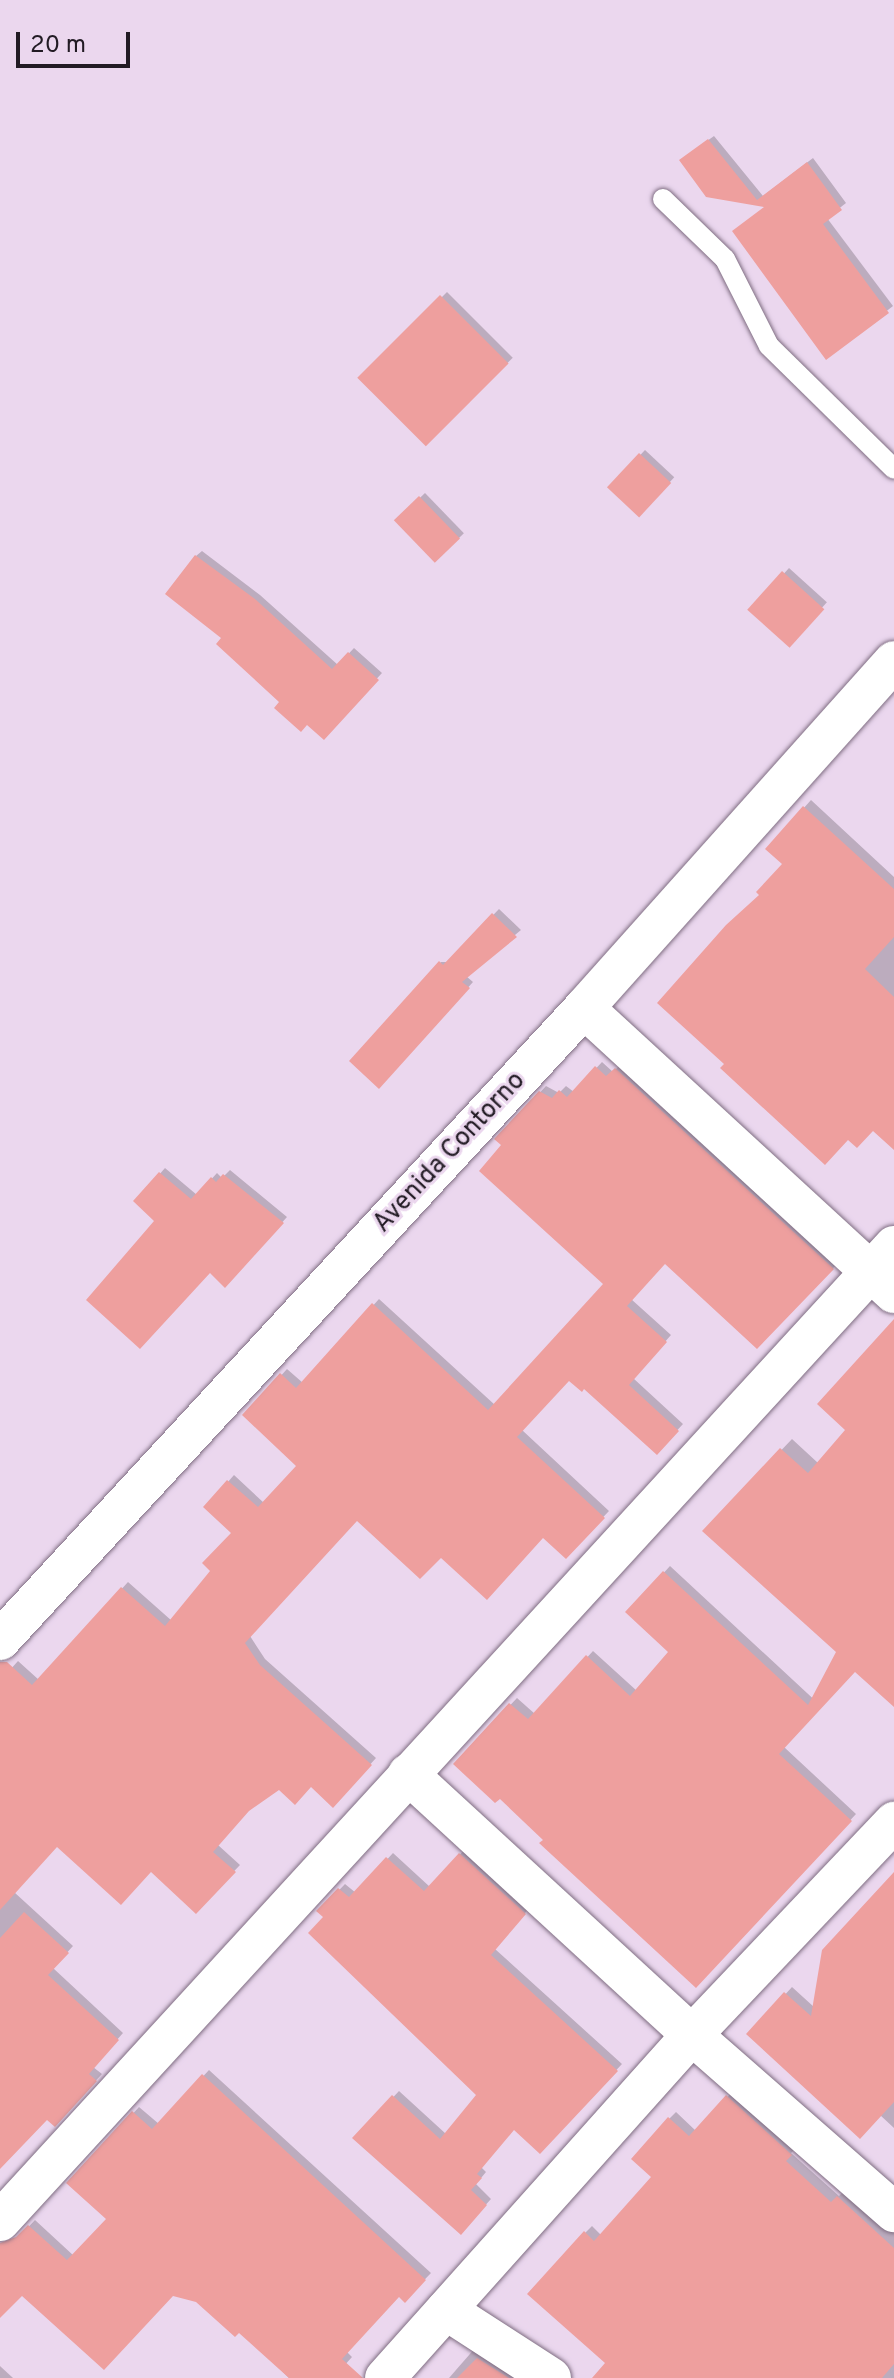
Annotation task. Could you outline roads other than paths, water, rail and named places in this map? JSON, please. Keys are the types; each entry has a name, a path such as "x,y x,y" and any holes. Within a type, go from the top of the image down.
{"street":[{"name":"Avenida Contorno","path":"0,1640 889,675"},
{"path":"0,2221 408,1774 886,1270 584,1008"},
{"path":"408,1774 692,2035 894,2212"},
{"path":"385,2378 692,2035 894,1822"},
{"path":"446,2310 551,2378"}],"lane":[{"path":"663,199 725,259 769,346 894,469"}]}
